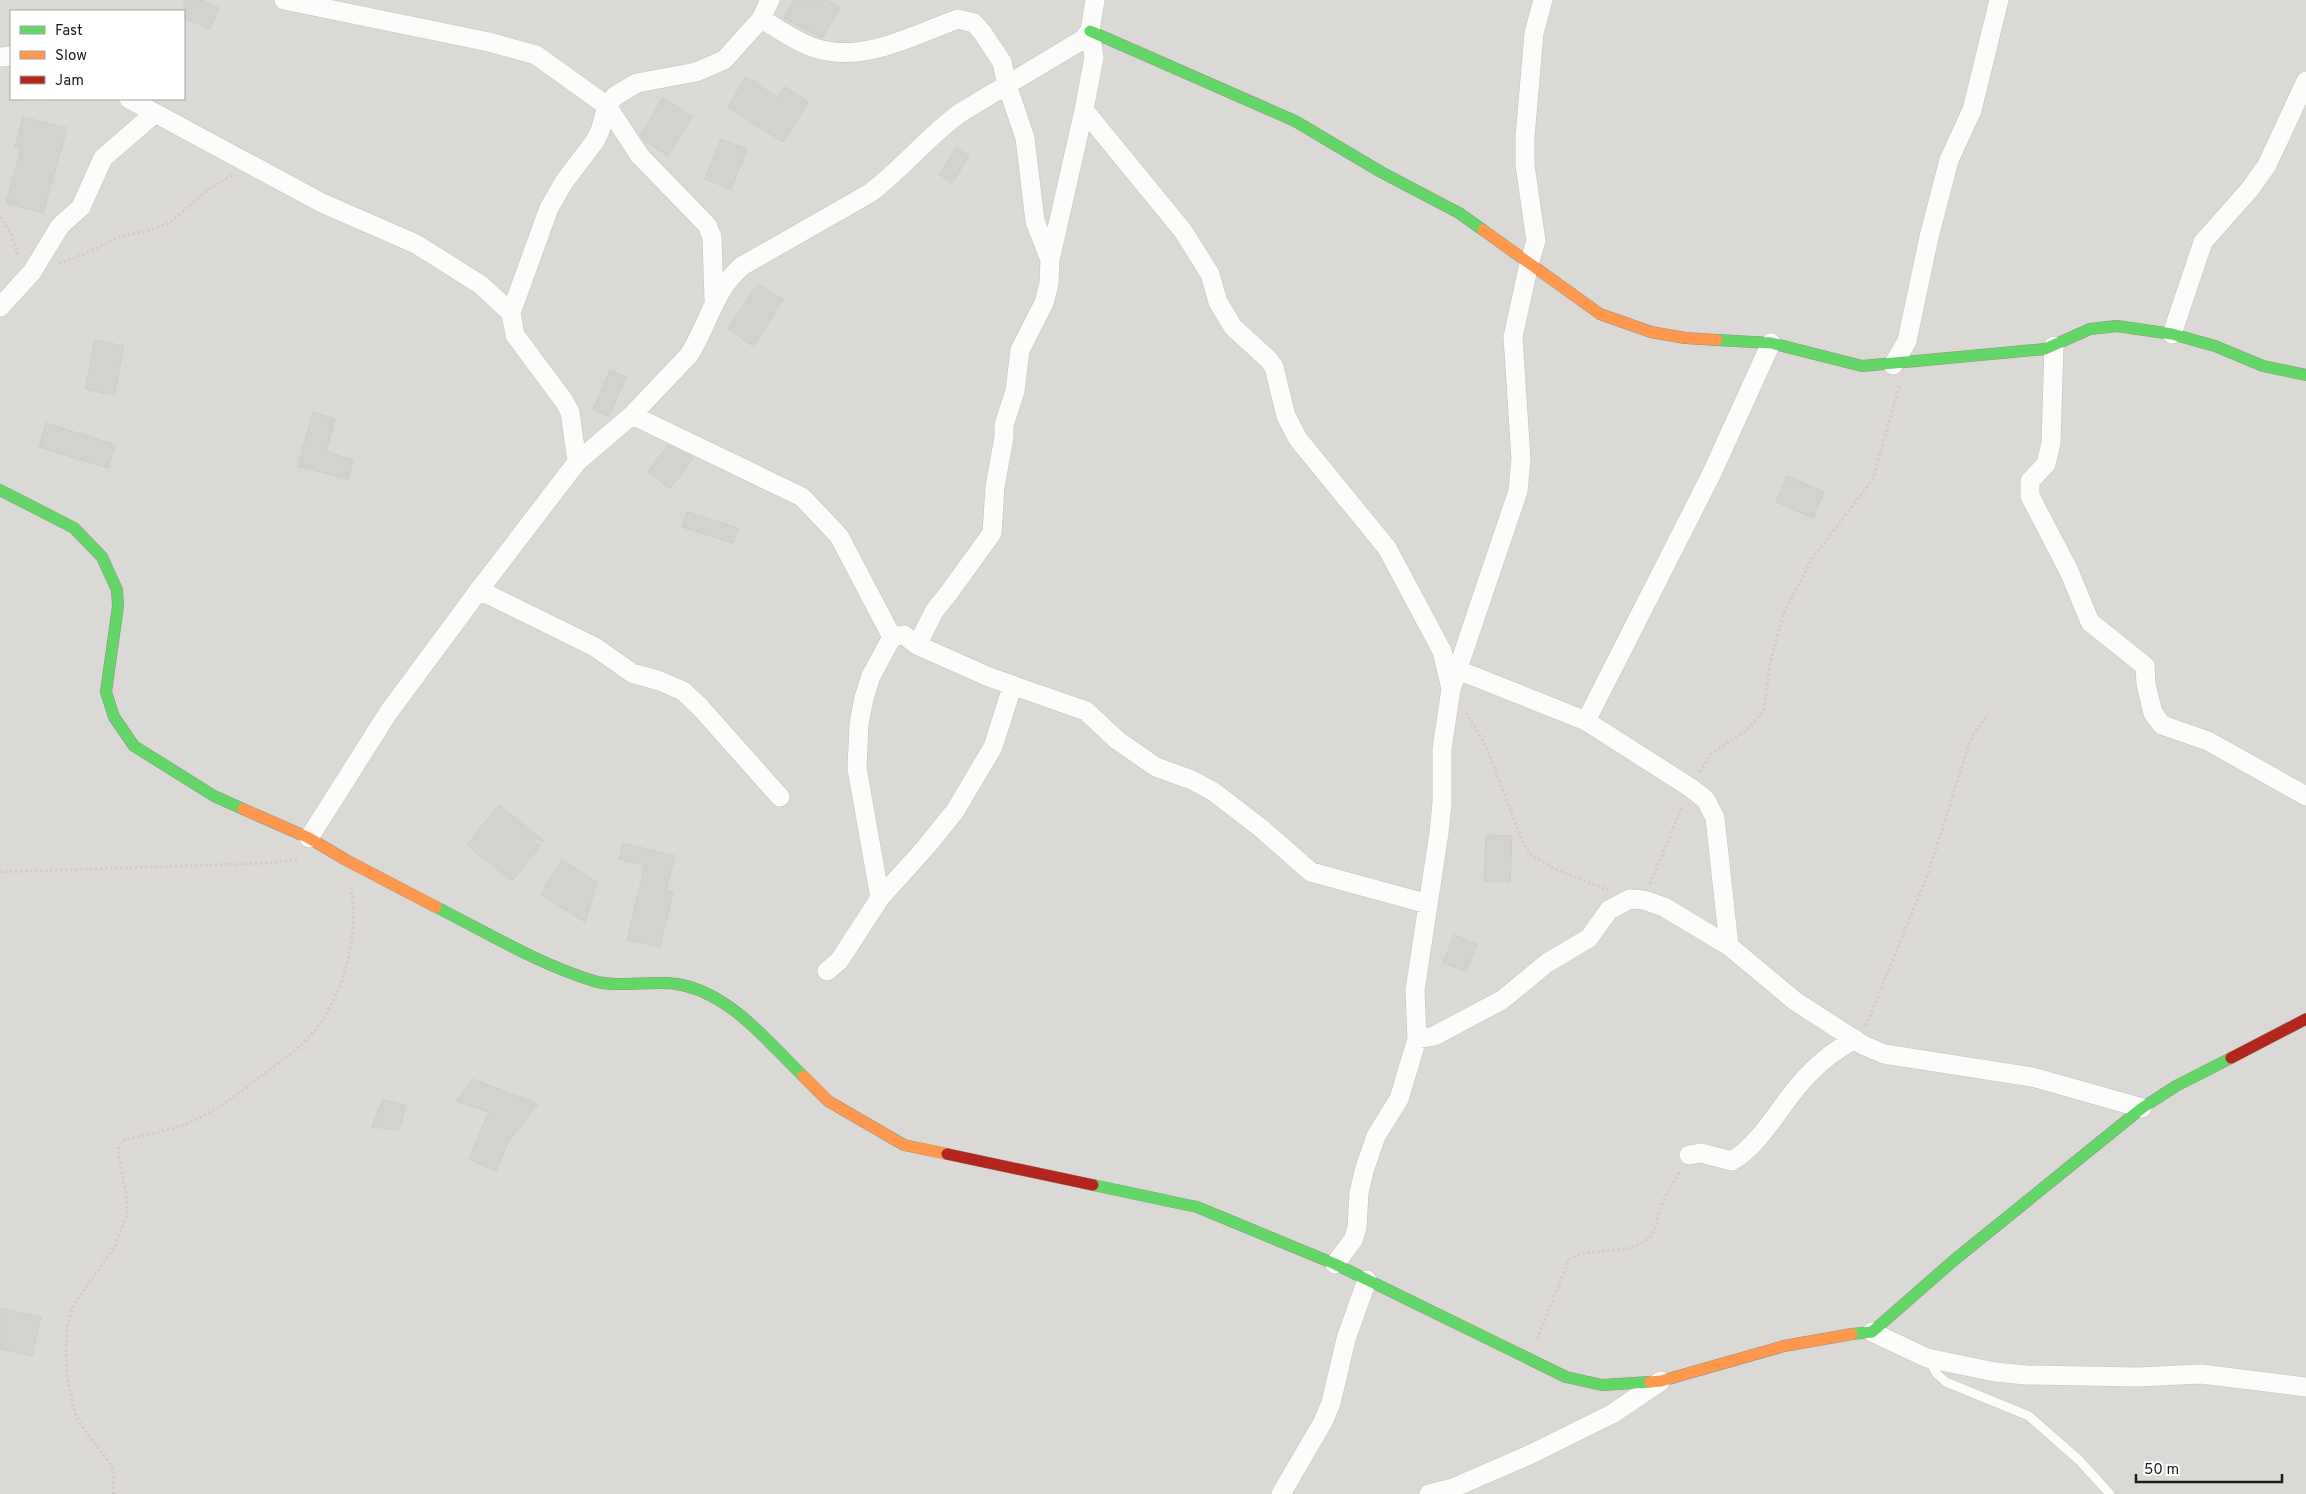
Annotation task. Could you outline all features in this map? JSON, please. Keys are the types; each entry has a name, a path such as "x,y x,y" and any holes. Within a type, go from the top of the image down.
{"street":[{"path":"284,0 518,48 536,55 607,106 616,123 640,156 707,225 712,237 714,300"},
{"path":"578,462 570,412 564,401 515,335 512,313 549,208 564,182 595,141 607,106 615,96 637,83 696,72 724,60 761,19 770,0"},
{"path":"917,645 935,610 992,532 994,487 1004,437 1004,425 1015,391 1020,350 1044,303 1049,284 1050,260 1084,110 1094,57 1090,31 1095,0"},
{"path":"1335,1264 1353,1240 1357,1228 1359,1193 1364,1171 1376,1136 1399,1099 1417,1039 1415,990 1442,803 1442,749 1451,690 1518,491 1520,459 1513,337 1536,241 1525,164 1525,138 1534,33 1543,0"},
{"path":"1899,364 1907,342 1929,236 1949,160 1972,110 1999,0"},
{"path":"761,19 812,47 838,54 870,51 958,18 974,23 998,55 1025,138 1035,221 1050,260"},
{"path":"308,838 388,713 479,590 578,462 632,415 689,355 696,344 714,300 733,274 742,266 870,192 888,179 947,122 1082,40 1090,31"},
{"path":"1090,31 1295,121 1381,172 1459,214 1600,314 1651,332 1685,338 1771,343 1862,366 2045,349 2090,329 2116,326 2172,334 2215,346 2263,366 2306,375"},
{"path":"2172,334 2203,242 2250,189 2267,165 2306,81"},
{"path":"131,100 322,203 416,244 481,286 512,313"},
{"path":"1084,110 1183,231 1210,274 1218,302 1233,327 1269,360 1274,367 1290,428 1379,535 1392,555 1442,651 1451,690"},
{"path":"0,307 28,276 60,226 80,207 103,158 155,113"},
{"path":"1586,721 1711,475 1771,343"},
{"path":"2054,346 2051,443 2046,464 2030,481 2030,496 2069,571 2090,622 2145,666 2146,684 2153,714 2162,725 2208,741 2306,796"},
{"path":"632,415 802,497 838,536 892,637"},
{"path":"0,490 74,528 86,539 109,570 117,590 118,606 106,692 114,717 134,746 214,796 308,838 346,860 541,961 596,982 677,984 708,994 735,1010 828,1101 904,1145 1197,1207 1335,1264 1528,1359 1566,1377 1588,1384 1602,1385 1661,1381 1784,1346 1830,1337 1872,1332 1928,1358 1995,1372 2026,1375 2138,1377 2201,1374 2306,1387"},
{"path":"479,590 595,646 632,674 671,684 683,691 700,707 780,797"},
{"path":"892,637 904,635 917,645 1012,687 1086,711 1117,740 1156,767 1192,780 1214,792 1262,829 1311,872 1428,904"},
{"path":"880,898 856,768 859,724 864,698 871,676 892,637"},
{"path":"1458,670 1586,721 1691,788 1706,800 1715,818 1729,946"},
{"path":"827,971 839,961 880,898 926,847 955,811 994,746 1012,687"},
{"path":"1417,1039 1434,1036 1502,1000 1548,963 1589,938 1609,910 1637,900 1664,907 1729,946 1795,1001 1855,1038 1863,1045 1884,1054 2032,1077 2142,1108"},
{"path":"1872,1332 1953,1261 2142,1108 2176,1086 2306,1019"},
{"path":"1689,1155 1701,1154 1732,1161 1746,1152 1799,1084 1818,1064 1827,1055 1855,1038"},
{"path":"1281,1494 1323,1422 1331,1403 1346,1339 1367,1280"},
{"path":"1429,1494 1453,1488 1529,1455 1612,1414 1661,1381"}],"lane":[{"path":"1928,1358 1937,1374 1946,1382 2029,1416 2079,1460 2110,1494"}],"path":[{"path":"0,217 16,246 28,276 64,263 120,236 152,230 169,223 210,188 251,164"},
{"path":"1451,690 1486,746 1521,838 1530,854 1555,868 1637,900 1658,860 1691,788 1711,754 1749,728 1764,709 1770,664 1783,615 1812,559 1873,479 1896,403 1899,364"},
{"path":"1855,1038 1864,1029 1923,888 1969,744 1974,733 1989,714"},
{"path":"0,872 271,863 292,861 329,850"},
{"path":"113,1494 114,1474 110,1465 78,1421 67,1376 66,1352 67,1326 73,1306 115,1246 127,1214 127,1199 118,1151 119,1145 124,1140 196,1120 221,1106 293,1052 310,1036 335,996 350,952 354,907 346,860"},
{"path":"1528,1359 1569,1260 1578,1254 1632,1247 1646,1240 1653,1233 1664,1199 1689,1155"}],"shaded area":[{"path":"0,0 2306,0 2306,1494 0,1494"}],"building":[{"path":"184,0 200,0 219,8 210,29 185,18"},
{"path":"794,0 827,0 840,8 822,38 784,18"},
{"path":"746,77 778,98 785,87 808,102 783,142 728,107"},
{"path":"663,98 692,116 668,156 643,140 640,136"},
{"path":"23,117 67,128 43,213 6,203 21,149 15,147"},
{"path":"721,139 747,149 731,189 705,179"},
{"path":"956,148 969,156 952,183 939,174"},
{"path":"758,284 783,300 753,346 728,329"},
{"path":"95,340 124,346 114,395 85,389"},
{"path":"610,370 626,377 609,416 593,410"},
{"path":"313,412 335,419 326,452 353,460 348,479 298,466"},
{"path":"46,423 115,445 108,468 39,447"},
{"path":"668,445 693,458 670,489 648,472"},
{"path":"1787,476 1824,492 1813,518 1776,502"},
{"path":"687,512 738,528 733,543 682,527"},
{"path":"499,805 544,841 525,836 540,846 512,881 467,845"},
{"path":"1486,835 1512,836 1510,882 1484,881"},
{"path":"623,843 675,856 666,890 673,892 660,947 627,940 645,865 619,859"},
{"path":"562,860 597,882 585,922 541,894"},
{"path":"1454,935 1477,944 1466,971 1443,963"},
{"path":"472,1079 538,1104 508,1142 496,1171 469,1159 489,1112 457,1101"},
{"path":"383,1099 406,1106 399,1130 372,1127"},
{"path":"0,1308 41,1317 32,1356 0,1349"}],"traffic: fast":[{"path":"1090,31 1295,121 1381,172 1459,213 1483,230"},
{"path":"1717,340 1771,343 1862,366 2045,349 2090,329 2117,326 2172,334 2215,346 2263,366 2306,375"},
{"path":"0,490 74,528 102,557 117,590 118,606 106,692 114,717 134,746 214,796 243,809"},
{"path":"436,907 533,957 594,981 612,984 677,984 696,989 714,997 746,1020 803,1076"},
{"path":"1852,1334 1872,1332 1953,1261 2142,1108 2176,1086 2231,1058"},
{"path":"1093,1185 1197,1207 1335,1264 1566,1377 1602,1385 1650,1382"}],"traffic: slow":[{"path":"1483,230 1600,314 1651,332 1685,338 1717,340"},
{"path":"243,809 309,838 346,860 436,907"},
{"path":"803,1076 828,1101 904,1145 947,1154"},
{"path":"1650,1382 1661,1381 1784,1346 1852,1334"}],"traffic: jam":[{"path":"2231,1058 2306,1019"},
{"path":"947,1154 1093,1185"}]}
